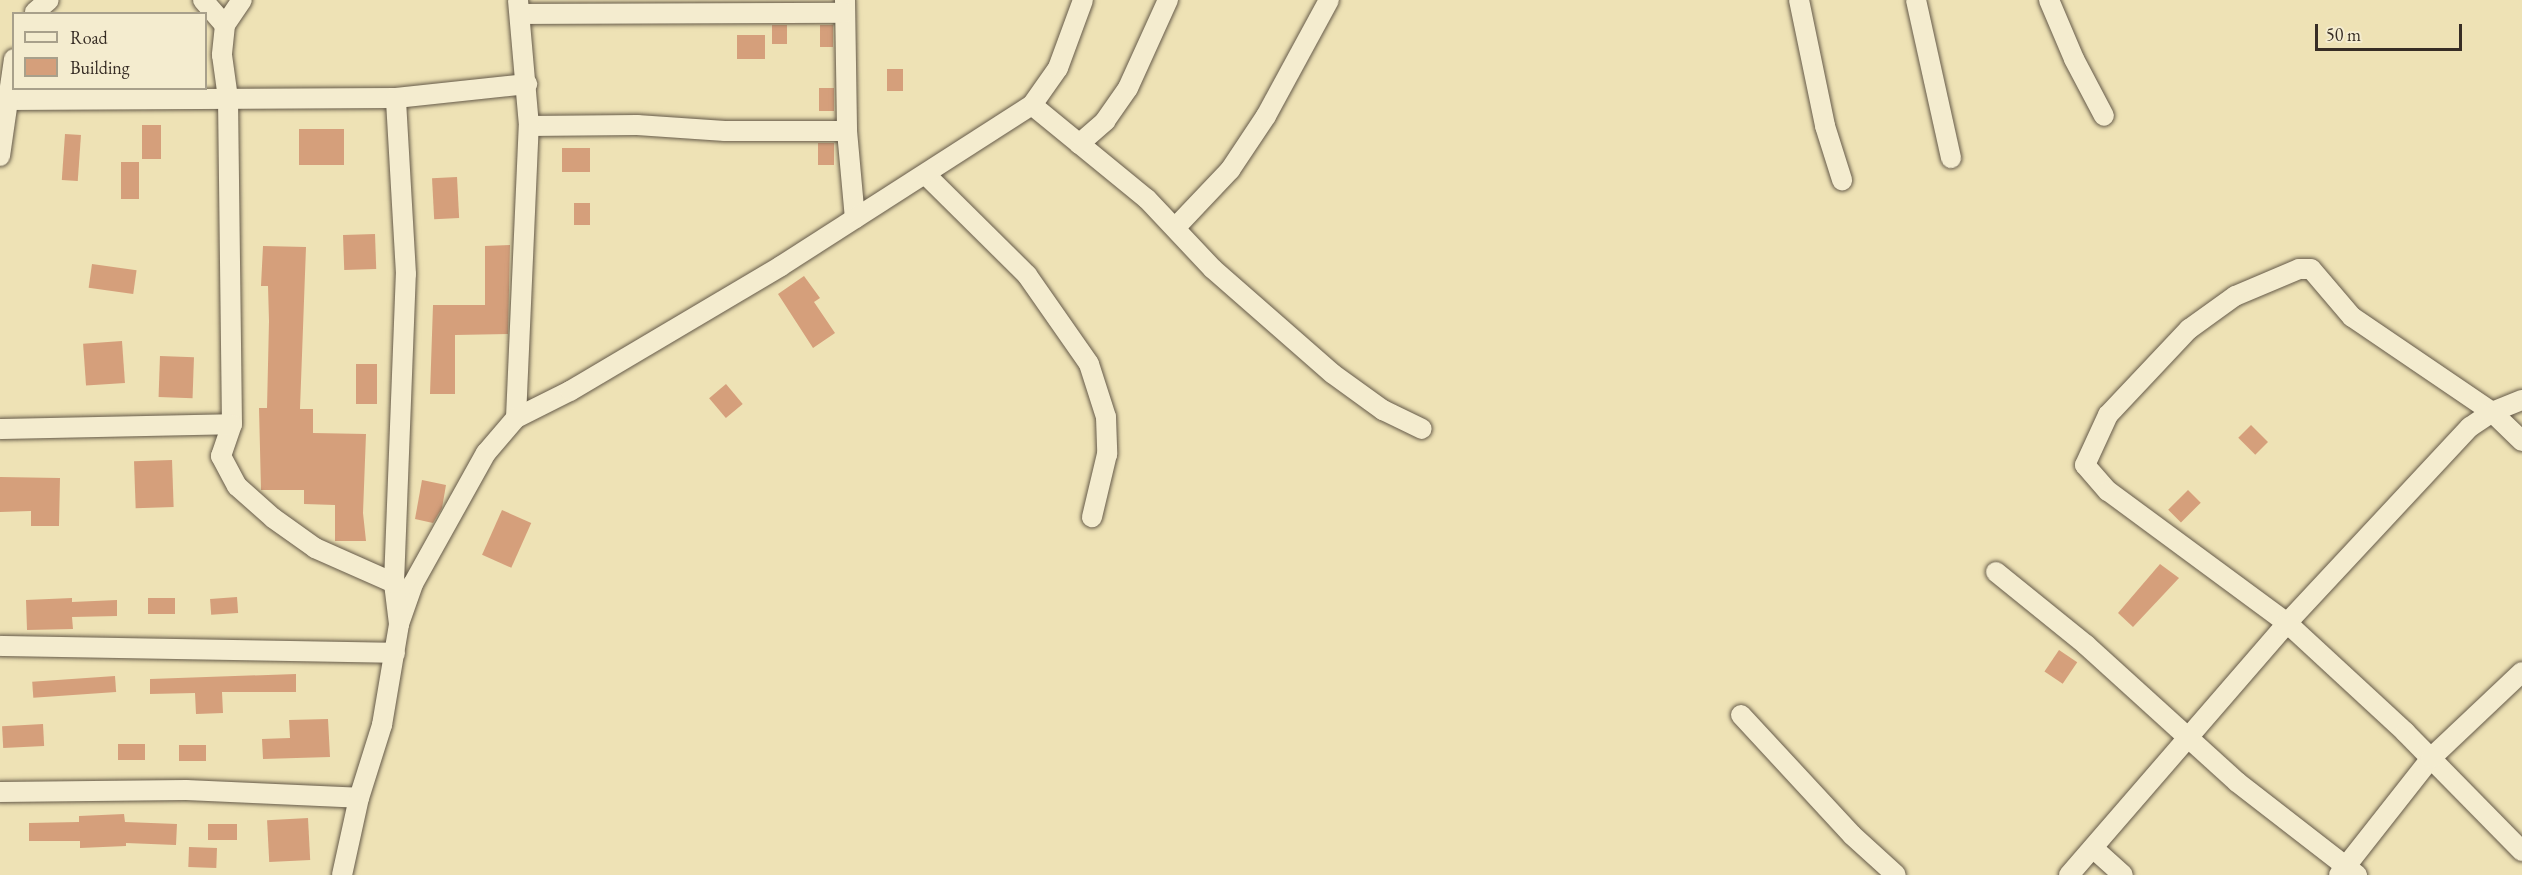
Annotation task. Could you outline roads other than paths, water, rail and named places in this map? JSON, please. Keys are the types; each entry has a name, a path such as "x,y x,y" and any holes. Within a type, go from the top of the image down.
{"street":[{"path":"203,0 225,25"},
{"path":"242,0 225,25 222,55 228,98 232,424 221,456 237,486 315,548 394,582"},
{"path":"342,875 359,798 382,725 399,624 413,584 486,453 516,418 570,391 706,311 926,175 1032,105 1058,68 1083,0"},
{"path":"1079,144 1105,121 1128,88 1167,0"},
{"path":"1175,228 1222,179 1266,116 1329,0"},
{"path":"1799,0 1825,126 1842,180"},
{"path":"1916,0 1951,159"},
{"path":"2049,0 2074,59 2104,116"},
{"path":"516,418 529,126 520,7 845,6 847,131 855,219"},
{"path":"0,156 12,69"},
{"path":"6,100 396,98 527,84"},
{"path":"396,98 406,286 394,582 399,624"},
{"path":"1032,105 1147,199 1213,268 1333,374 1383,410 1422,429"},
{"path":"529,126 637,125 725,131 847,131"},
{"path":"926,175 1027,275 1089,364 1106,417 1107,454 1092,517"},
{"path":"2522,441 2492,412 2352,317 2311,269 2286,271 2260,282 2212,309 2189,329 2108,415 2085,465 2108,491 2287,623 2431,758 2522,851"},
{"path":"2069,875 2190,739 2287,623 2470,427 2492,412 2522,400"},
{"path":"0,429 232,424"},
{"path":"1996,572 2086,645 2237,782 2348,872 2431,758 2522,672"},
{"path":"0,646 395,653"},
{"path":"1741,715 1852,835 1896,875"},
{"path":"0,792 186,790 359,798"},
{"path":"2094,848 2123,875"}]}
